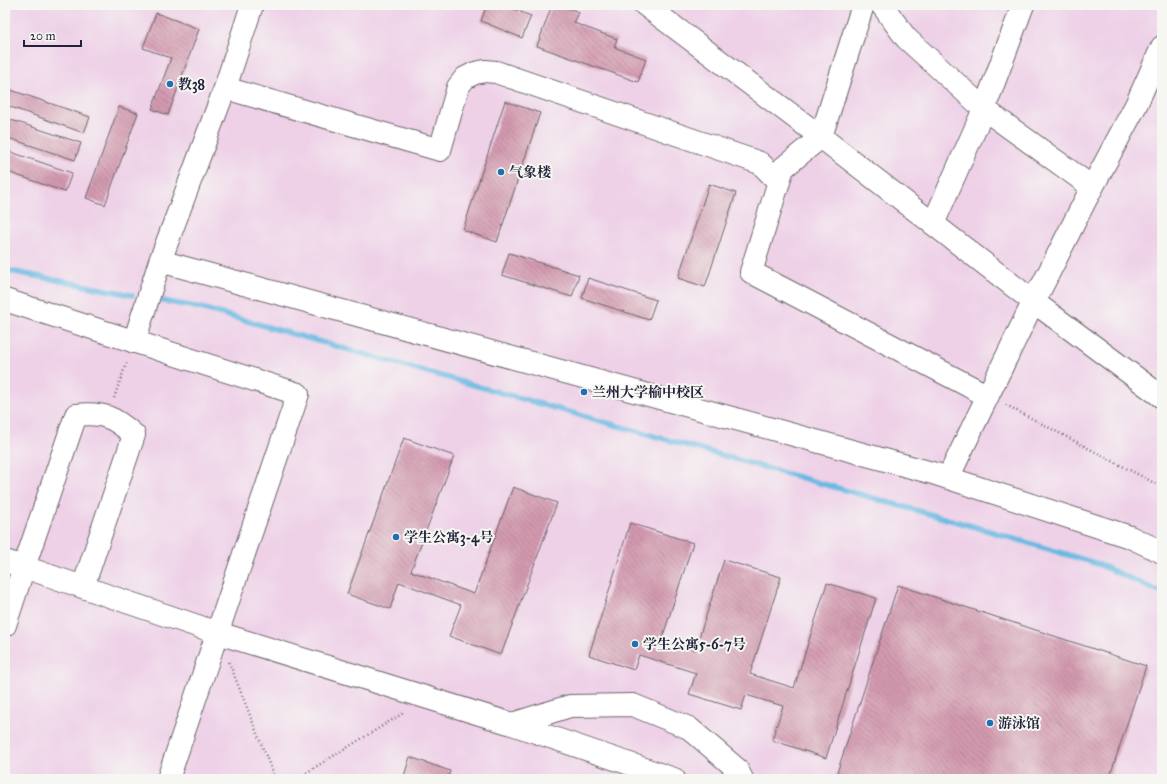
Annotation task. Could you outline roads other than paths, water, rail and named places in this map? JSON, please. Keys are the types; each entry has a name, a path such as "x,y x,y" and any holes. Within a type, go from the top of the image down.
{"lane":[{"path":"134,342 160,261 225,88 252,5"},
{"path":"645,5 821,137 1034,302 1162,397"},
{"path":"863,5 821,137 783,168 751,272 988,396"},
{"path":"882,5 906,38 984,109 1092,187"},
{"path":"933,224 984,109 1022,5"},
{"path":"948,478 1034,302 1092,187 1136,105 1162,47"},
{"path":"225,88 440,150 458,87 465,78 475,73 485,71 496,72 760,163 779,182"},
{"path":"160,261 948,478 1130,537 1162,552"},
{"path":"5,300 298,394 168,779"},
{"path":"5,625 15,564 76,415 92,413 108,417 122,424 134,435 82,587"},
{"path":"15,564 218,633 512,724 632,772 674,779"},
{"path":"512,724 570,706 633,705 689,728 737,769 742,779"}],"waterway":[{"path":"5,270 132,295"},
{"path":"163,301 201,308 986,530 1098,564 1162,593"}],"place":[{"name":"教38","path":"170,84"},
{"name":"气象楼","path":"501,172"},
{"name":"兰州大学榆中校区","path":"584,392"},
{"name":"学生公寓3-4号","path":"396,537"},
{"name":"学生公寓5-6-7号","path":"635,644"},
{"name":"游泳馆","path":"990,723"}]}
